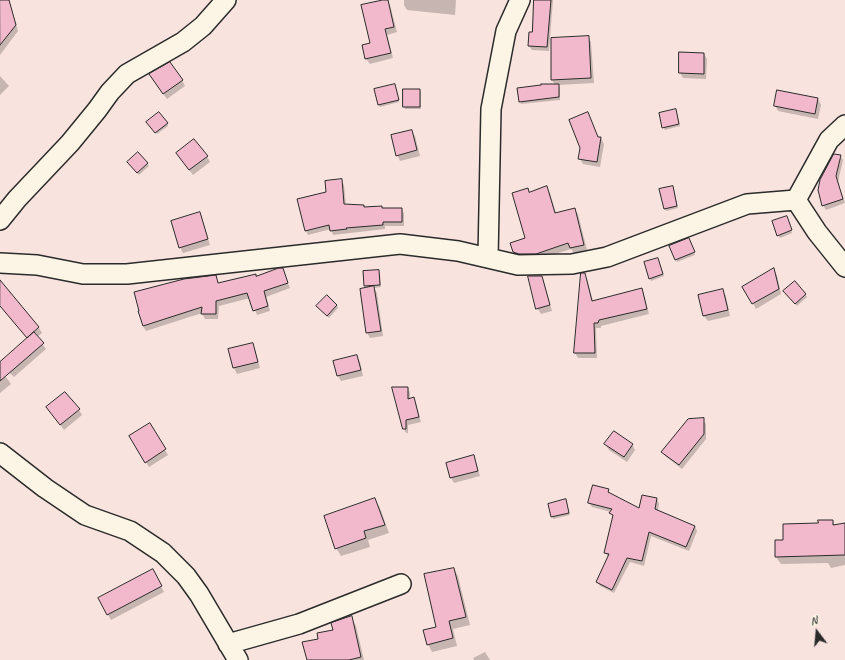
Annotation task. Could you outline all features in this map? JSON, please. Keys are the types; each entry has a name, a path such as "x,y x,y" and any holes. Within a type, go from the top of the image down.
{"street":[{"path":"0,220 17,199 70,143 110,92 128,74 183,42 203,26 226,0"},
{"path":"488,258 491,109 506,31 520,0"},
{"path":"796,200 829,140 845,125"},
{"path":"0,263 37,265 83,274 127,274 400,244 458,251 518,265 572,264 607,257 747,204 796,200"},
{"path":"796,200 817,232 845,267"},
{"path":"0,453 45,488 85,514 130,531 163,554 186,576 199,594 233,652 298,624 401,584"}],"building":[{"path":"0,0 9,0 16,25 0,45"},
{"path":"388,0 394,27 385,29 391,53 365,59 362,45 370,43 361,5"},
{"path":"534,0 551,0 547,47 528,46 529,32 532,32"},
{"path":"589,36 591,78 551,80 551,38"},
{"path":"679,52 704,53 704,74 679,73"},
{"path":"170,62 183,80 163,94 149,74"},
{"path":"395,84 399,100 378,105 374,89"},
{"path":"541,84 559,84 559,97 519,102 517,88"},
{"path":"403,89 420,89 420,107 403,107"},
{"path":"777,90 818,98 815,114 774,106"},
{"path":"676,109 679,124 662,128 659,113"},
{"path":"159,112 168,123 155,133 146,122"},
{"path":"588,112 598,137 601,137 597,162 578,159 580,148 569,120"},
{"path":"412,130 417,150 396,156 391,135"},
{"path":"194,139 208,156 189,170 176,153"},
{"path":"138,152 148,163 137,173 127,162"},
{"path":"834,154 841,155 836,176 843,199 822,206 818,190 820,180"},
{"path":"342,179 344,204 364,205 364,207 382,206 382,208 402,208 402,222 383,222 383,225 330,231 329,225 305,231 297,199 326,192 325,181"},
{"path":"547,186 555,213 575,208 584,245 570,248 568,243 536,254 519,254 513,252 510,243 525,238 512,193 528,188 529,192"},
{"path":"673,186 677,206 664,209 659,189"},
{"path":"200,212 208,239 179,248 171,221"},
{"path":"787,216 792,230 777,236 772,221"},
{"path":"689,238 695,252 675,260 669,246"},
{"path":"658,258 663,274 649,279 644,262"},
{"path":"283,268 288,283 264,291 268,306 253,311 247,293 216,301 216,314 201,314 202,307 143,326 134,292 184,279 216,275 218,283 256,274 256,276"},
{"path":"774,268 779,289 752,304 742,287"},
{"path":"379,270 380,285 364,286 363,271"},
{"path":"581,273 585,273 592,301 642,288 647,309 599,320 598,323 594,323 595,353 574,353"},
{"path":"528,276 542,276 550,305 536,309"},
{"path":"0,280 39,327 27,338 0,306"},
{"path":"795,281 806,294 795,304 783,291"},
{"path":"374,286 381,331 366,333 360,289"},
{"path":"723,289 728,310 703,316 698,295"},
{"path":"327,295 337,305 327,316 316,306"},
{"path":"34,332 44,343 0,381 0,362"},
{"path":"253,343 258,362 233,368 228,349"},
{"path":"357,355 361,370 337,376 333,361"},
{"path":"392,387 408,387 408,399 414,397 419,417 406,420 406,429 403,429"},
{"path":"65,392 80,409 60,425 46,407"},
{"path":"704,418 704,434 679,465 661,452 688,419"},
{"path":"150,423 166,449 145,463 129,436"},
{"path":"614,431 633,444 624,457 604,444"},
{"path":"474,455 478,471 450,478 446,463"},
{"path":"593,485 609,489 608,492 639,508 642,495 657,498 655,509 695,526 686,547 649,532 642,561 627,558 612,590 596,582 609,554 604,553 613,515 609,513 612,509 588,503"},
{"path":"375,498 385,525 364,531 366,538 335,549 324,516"},
{"path":"566,499 569,513 551,517 548,504"},
{"path":"818,520 833,520 833,525 845,523 845,555 775,557 775,540 783,540 783,524 818,523"},
{"path":"454,568 466,617 449,621 453,638 427,645 423,630 436,627 424,574"},
{"path":"153,569 162,586 107,615 98,598"},
{"path":"352,616 361,657 349,660 307,660 302,642 318,639 317,633 333,630 331,623"}]}
